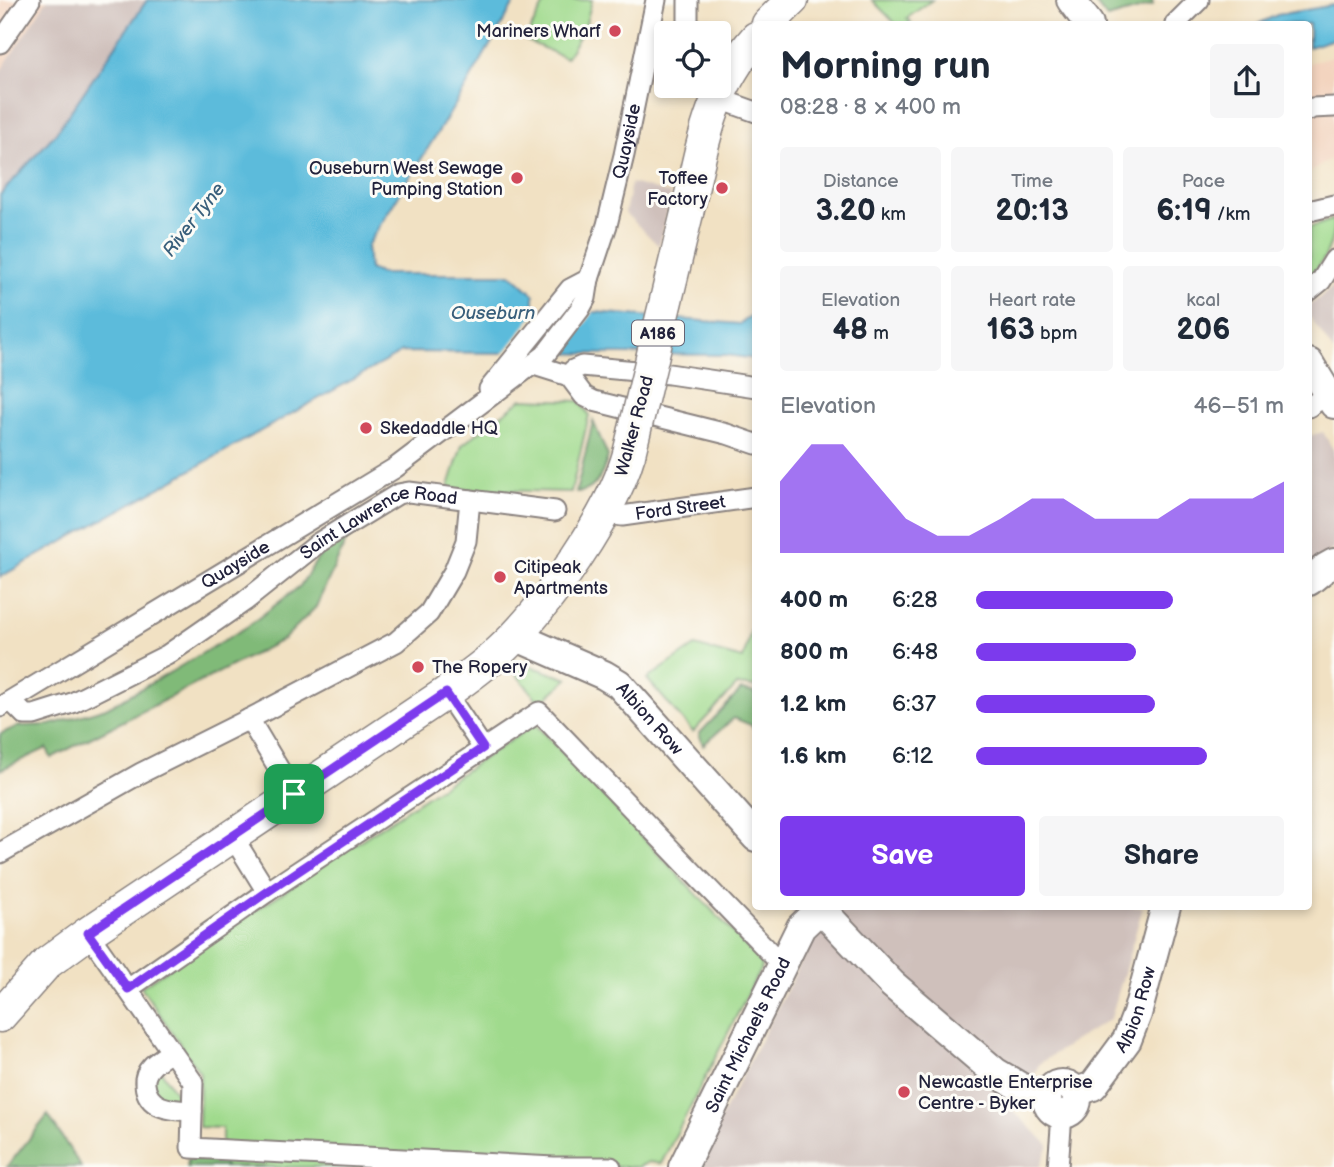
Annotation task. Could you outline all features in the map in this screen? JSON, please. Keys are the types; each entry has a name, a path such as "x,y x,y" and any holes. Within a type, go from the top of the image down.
{"main road":[{"path":"771,21 792,0"},
{"name":"Walker Road","path":"0,1017 47,963 88,933 484,665 516,636 551,592 618,486 629,454 716,98"}],"street":[{"path":"0,43 30,0"},
{"name":"Quayside","path":"6,704 392,471 465,416 533,358 580,309 586,298 589,279 607,225 656,0"},
{"path":"688,0 688,21"},
{"path":"1072,0 1088,21"},
{"path":"1178,21 1199,0"},
{"path":"718,98 752,111"},
{"path":"1312,108 1334,107"},
{"path":"1312,210 1334,205"},
{"path":"1312,288 1321,281 1334,260"},
{"path":"589,279 570,289 555,306 533,358 571,373 584,396 594,401 752,443"},
{"path":"571,373 582,366 669,374 752,386"},
{"path":"1312,371 1324,402"},
{"name":"Saint Lawrence Road","path":"0,853 141,773 396,642 429,613 454,571 466,541 470,500 409,492 398,494 318,543 245,601 167,655 72,704 25,715 6,704"},
{"name":"Ford Street","path":"602,513 622,516 752,498"},
{"path":"470,500 555,511"},
{"path":"1312,579 1334,563"},
{"name":"Albion Row","path":"516,636 619,684 752,833"},
{"path":"446,693 483,748"},
{"path":"128,989 267,892 539,712 783,966"},
{"path":"249,719 294,794"},
{"path":"233,837 267,892"},
{"name":"Saint Michael's Road","path":"683,1167 801,927 817,910"},
{"path":"821,910 892,984 995,1072 1027,1091 1062,1101 1058,1167"},
{"name":"Albion Row","path":"1062,1101 1093,1086 1127,1041 1166,910"},
{"path":"88,933 193,1082 191,1148 528,1166 611,1167"},
{"path":"171,1052 152,1066 145,1077 145,1089 157,1105 192,1111"}],"shaded area":[{"path":"0,0 47,0 0,72"},
{"path":"47,0 147,0 55,134 0,195 0,72"},
{"path":"1334,56 1334,157 1312,171 1312,62"},
{"path":"631,183 671,194 659,246 625,213"},
{"path":"1334,286 1334,352 1312,320 1312,304"},
{"path":"1323,432 1334,451 1334,549 1312,563 1312,435"},
{"path":"791,910 1142,910 1111,1018 1040,1063 1013,1111 1049,1145 1040,1167 695,1167 809,947"}],"green space":[{"path":"546,0 592,0 585,27 566,58 525,40"},
{"path":"872,0 932,0 907,18 910,21 893,21"},
{"path":"1093,0 1152,0 1153,5 1107,18"},
{"path":"1334,219 1328,251 1312,273 1312,227"},
{"path":"522,399 579,401 589,415 571,492 448,489 462,445"},
{"path":"593,421 608,456 594,485 576,492"},
{"path":"347,539 316,607 284,639 51,758 47,748 0,770 0,734 18,726 50,725 106,708 159,679 248,626 300,586 320,555"},
{"path":"752,627 752,687 737,685 693,732 647,679 695,646 743,659"},
{"path":"527,665 568,679 540,703 512,669"},
{"path":"741,690 752,692 752,726 734,718 703,745 699,734"},
{"path":"535,724 763,964 661,1164 649,1162 638,1167 225,1167 222,1158 222,1128 199,1127 200,1073 141,987"},
{"path":"159,1067 181,1102 157,1100 152,1075"},
{"path":"48,1115 81,1167 7,1167"},
{"path":"222,1158 225,1167 187,1167 188,1159"}],"water":[{"path":"147,0 516,0 463,92 367,246 369,269 381,274 511,274 534,295 534,307 740,324 752,315 752,358 726,355 402,352 0,577 0,195 55,134"},
{"path":"1334,5 1334,39 1312,46 1312,21 1264,21 1277,15"}],"pier":[{"path":"541,305 595,310 562,356 503,354"}],"place":[{"name":"Mariners Wharf","path":"615,31"},
{"name":"Ouseburn West Sewage Pumping Station","path":"517,178"},
{"name":"Toffee Factory","path":"722,188"},
{"name":"Skedaddle HQ","path":"366,428"},
{"name":"Citipeak Apartments","path":"500,577"},
{"name":"The Ropery","path":"418,667"},
{"name":"Newcastle Enterprise Centre - Byker","path":"904,1092"}],"route":[{"path":"446,693 483,748 267,892 128,989 88,933 294,794 446,693"}],"water label":[{"name":"River Tyne","path":"193,219"},
{"name":"Ouseburn","path":"493,312"}]}
